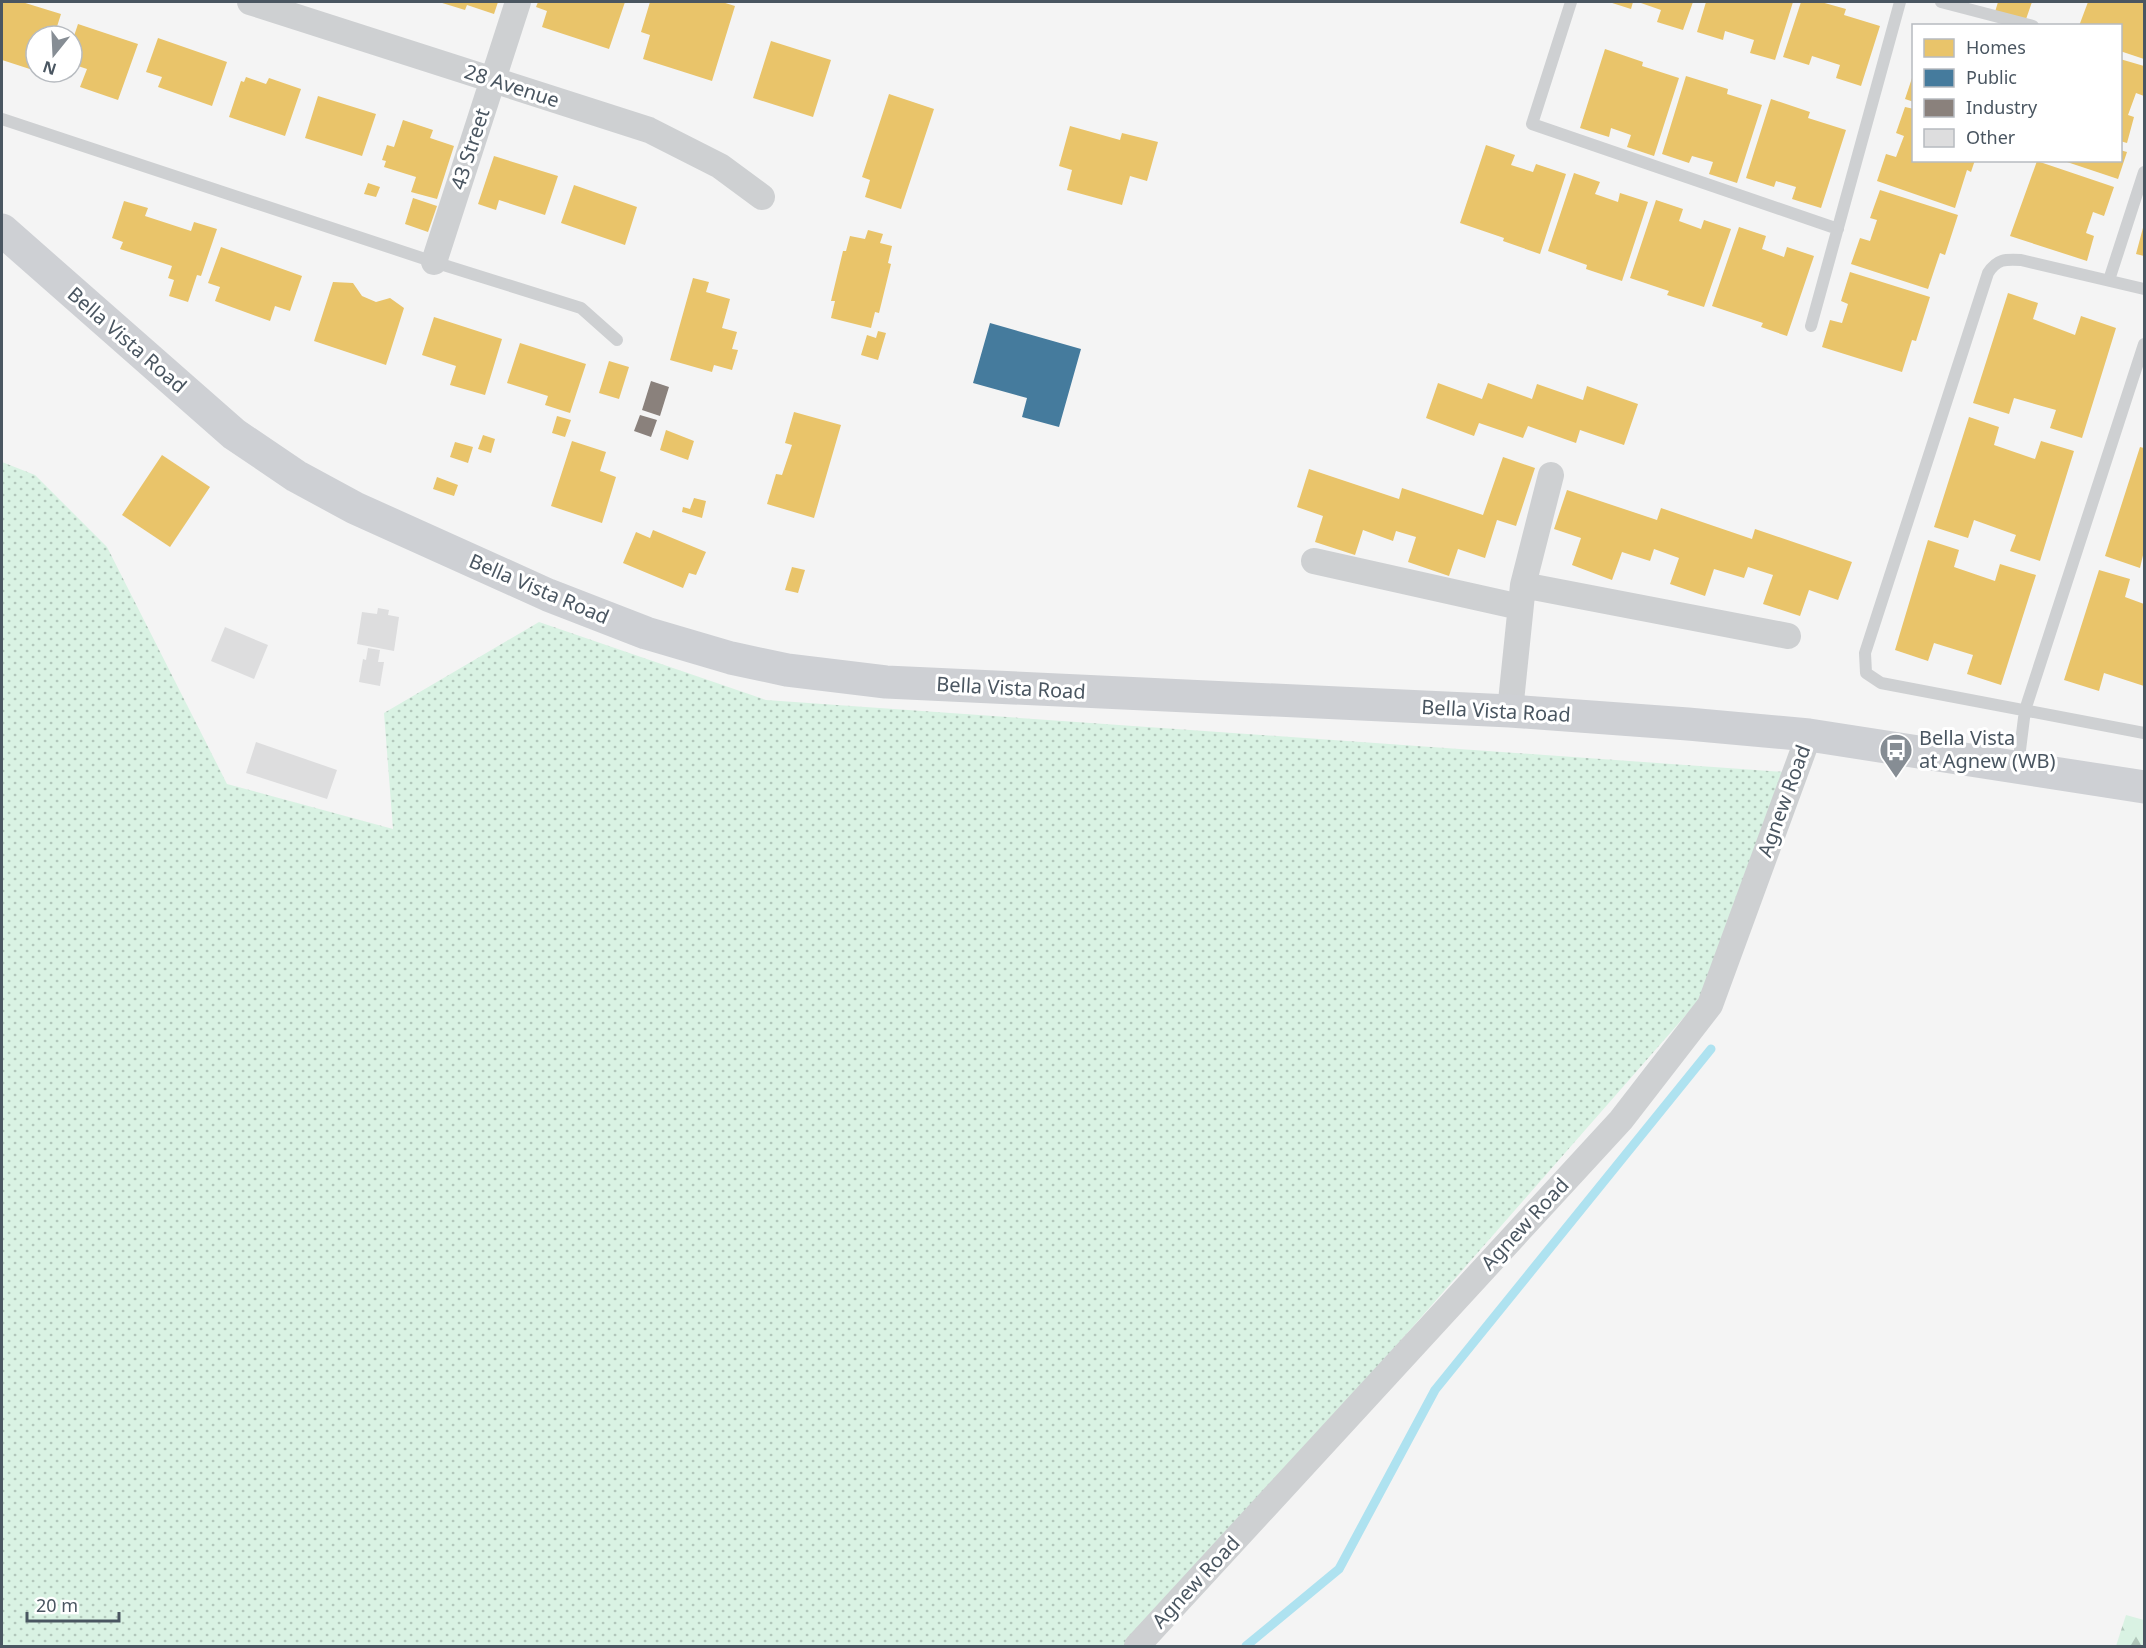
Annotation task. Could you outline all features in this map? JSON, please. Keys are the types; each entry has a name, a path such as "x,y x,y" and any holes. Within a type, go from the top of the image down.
{"street":[{"name":"28 Avenue","path":"250,2 649,130 720,166 762,197"},
{"name":"43 Street","path":"434,262 518,2"},
{"name":"Bella Vista Road","path":"2,230 234,434 296,476 355,508 548,595 646,633 731,658 787,670 886,682 1510,711 1809,735 2145,787"},
{"path":"1510,711 1521,596 1551,475"},
{"path":"1314,561 1521,596 1788,636"},
{"name":"Agnew Road","path":"1137,1647 1621,1120 1710,1005 1809,735"}],"lane":[{"path":"1571,2 1532,124 1838,229"},
{"path":"1811,326 1900,2"},
{"path":"1941,2 2024,24"},
{"path":"2,119 580,308 617,340"},
{"path":"2109,280 2145,172"},
{"path":"2145,289 2021,260 2002,259 1993,265 1988,273 1865,653 1866,673 1881,682 2145,733"},
{"path":"2018,766 2025,710 2145,344"}],"green space":[{"path":"2,462 35,475 107,547 227,784 393,829 384,713 539,622 766,700 1799,773 1700,999 1133,1646 2,1646"},
{"path":"2126,1615 2144,1620 2144,1646 2116,1646"}],"building: Homes":[{"path":"2,2 22,2 61,14 58,24 24,24 24,67 2,60"},
{"path":"439,2 498,2 494,14 467,5 465,10"},
{"path":"538,2 625,2 609,49 542,27 547,11 536,7"},
{"path":"650,2 722,2 735,6 712,81 643,59 650,35 641,32"},
{"path":"1609,2 1633,2 1631,9"},
{"path":"1638,2 1693,2 1683,30 1657,22 1661,10"},
{"path":"1706,2 1793,2 1775,60 1750,53 1754,40 1725,31 1723,40 1697,32"},
{"path":"1801,2 1821,2 1846,9 1844,15 1880,26 1861,86 1836,78 1840,65 1812,56 1809,65 1783,57"},
{"path":"1998,2 2032,2 2025,22 1995,12"},
{"path":"2088,2 2144,2 2144,59 2122,52 2122,24 2080,24"},
{"path":"84,26 138,44 118,100 80,87 84,84 87,69 84,68"},
{"path":"158,38 227,62 212,106 158,87 162,77 146,72"},
{"path":"771,41 831,60 813,117 753,98"},
{"path":"1605,49 1643,62 1642,66 1679,78 1654,156 1627,147 1631,135 1611,128 1609,137 1580,128"},
{"path":"2122,60 2144,66 2144,96 2136,93 2128,115 2134,117 2127,143 2122,142"},
{"path":"1686,76 1728,89 1727,94 1762,105 1737,183 1709,174 1713,162 1692,156 1689,163 1662,154"},
{"path":"246,77 266,84 269,78 301,89 285,136 229,117 241,81 244,82"},
{"path":"1912,78 1912,101 1905,99"},
{"path":"889,94 934,109 901,209 865,197 870,180 862,177"},
{"path":"318,96 376,114 362,156 305,138"},
{"path":"1771,99 1810,112 1808,118 1846,130 1821,208 1792,199 1796,187 1776,181 1774,187 1746,178"},
{"path":"1905,107 1912,109 1912,162 1974,162 1971,172 1967,170 1955,208 1877,181 1886,154 1896,157 1904,136 1896,133"},
{"path":"403,120 433,130 430,138 454,146 437,199 411,192 416,177 384,167 386,161 382,160 387,145 394,147"},
{"path":"1070,126 1120,140 1122,133 1158,142 1147,181 1130,176 1122,205 1067,190 1072,170 1059,166"},
{"path":"1486,145 1515,155 1511,165 1533,172 1536,164 1566,174 1540,254 1503,241 1504,238 1460,223"},
{"path":"2122,151 2127,152 2118,179 2067,162 2122,162"},
{"path":"494,156 558,176 545,215 499,200 496,210 478,204"},
{"path":"2037,162 2114,187 2104,216 2093,212 2086,233 2094,236 2087,261 2010,236"},
{"path":"1574,173 1600,182 1595,194 1618,202 1620,193 1648,202 1622,281 1586,269 1587,265 1548,251"},
{"path":"368,183 380,187 376,197 364,194"},
{"path":"574,185 637,207 625,245 561,223"},
{"path":"1880,190 1958,215 1945,255 1940,253 1928,289 1851,264 1860,238 1870,241 1877,220 1870,218"},
{"path":"413,198 437,206 428,232 405,224"},
{"path":"1656,200 1683,209 1679,221 1701,229 1704,220 1731,229 1704,307 1667,295 1669,291 1630,278"},
{"path":"124,201 148,208 145,216 191,231 194,222 217,229 201,276 197,275 188,302 169,296 174,280 168,278 172,266 120,249 123,242 112,238"},
{"path":"2144,224 2144,256 2136,254"},
{"path":"1739,227 1766,236 1762,249 1784,257 1787,247 1814,256 1787,336 1761,327 1763,323 1712,306"},
{"path":"868,230 883,234 880,243 892,246 888,263 891,264 879,313 875,312 871,328 831,318 835,301 831,301 843,251 846,251 850,236 865,239"},
{"path":"221,247 302,276 290,311 275,306 270,321 215,301 220,287 208,283"},
{"path":"1850,272 1930,297 1916,341 1912,340 1902,372 1822,347 1830,320 1842,323 1848,304 1841,301"},
{"path":"693,278 709,282 706,292 730,299 722,328 737,332 732,349 738,350 732,370 714,365 712,372 670,360"},
{"path":"333,282 353,283 362,296 376,302 390,298 404,308 386,365 314,341"},
{"path":"2008,293 2038,303 2033,319 2075,335 2081,316 2116,328 2082,438 2050,428 2056,410 2014,398 2009,414 1973,403"},
{"path":"434,317 502,339 485,395 450,385 456,366 422,355"},
{"path":"878,331 886,333 878,360 861,355 867,335 876,338"},
{"path":"520,343 586,364 570,413 545,405 548,396 507,383"},
{"path":"609,361 629,367 619,399 599,393"},
{"path":"1438,383 1482,399 1488,383 1532,399 1537,384 1583,400 1587,386 1638,404 1624,445 1580,430 1576,443 1528,426 1523,438 1479,423 1474,436 1426,418"},
{"path":"794,412 841,425 814,518 767,504 776,474 782,475 792,445 785,443"},
{"path":"557,416 571,420 565,437 552,433"},
{"path":"1969,417 1999,427 1994,445 2035,459 2041,441 2074,451 2040,561 2010,551 2016,535 1974,520 1968,538 1934,527"},
{"path":"666,430 694,441 688,460 660,450"},
{"path":"483,435 495,439 491,453 478,449"},
{"path":"572,441 606,452 600,471 616,477 602,523 551,506"},
{"path":"455,442 473,447 468,463 450,457"},
{"path":"2140,447 2144,448 2144,551 2140,568 2105,556"},
{"path":"162,455 210,487 170,547 122,515"},
{"path":"1503,457 1535,468 1516,526 1497,520 1485,558 1458,549 1449,576 1408,562 1416,537 1396,531 1393,541 1363,530 1355,555 1315,542 1323,516 1297,507 1309,469 1399,499 1402,488 1483,515"},
{"path":"437,477 458,485 454,496 433,489"},
{"path":"1567,490 1657,520 1661,508 1752,539 1755,529 1852,562 1838,600 1809,590 1800,616 1763,604 1773,575 1748,567 1744,578 1714,569 1705,596 1670,584 1679,558 1654,549 1650,561 1622,552 1612,580 1572,565 1581,538 1554,529"},
{"path":"694,498 706,501 702,518 682,512 683,507 690,509"},
{"path":"653,530 706,552 696,575 689,573 683,588 623,563 636,532 650,538"},
{"path":"1928,540 1959,550 1954,567 1995,581 2000,564 2036,575 2001,685 1967,674 1973,655 1934,643 1928,661 1895,650"},
{"path":"792,567 805,570 798,593 785,590"},
{"path":"2099,570 2130,579 2125,597 2144,604 2144,686 2104,673 2099,691 2064,680"}],"building: Public":[{"path":"990,323 1081,349 1059,427 1022,417 1027,398 973,383"}],"building: Industry":[{"path":"651,381 669,387 660,416 642,410"},
{"path":"640,415 657,420 651,437 634,431"}],"building: Other":[{"path":"378,608 389,610 388,615 399,617 394,651 357,644 362,612 377,614"},
{"path":"225,627 268,645 254,679 211,661"},
{"path":"368,648 380,650 378,662 384,662 380,686 359,682 363,659 366,660"},
{"path":"256,742 337,770 327,799 246,773"}],"waterway":[{"path":"1246,1646 1339,1569 1435,1390 1711,1049"}],"place":[{"name":"Bella Vista at Agnew (WB)","path":"1896,779"}]}
